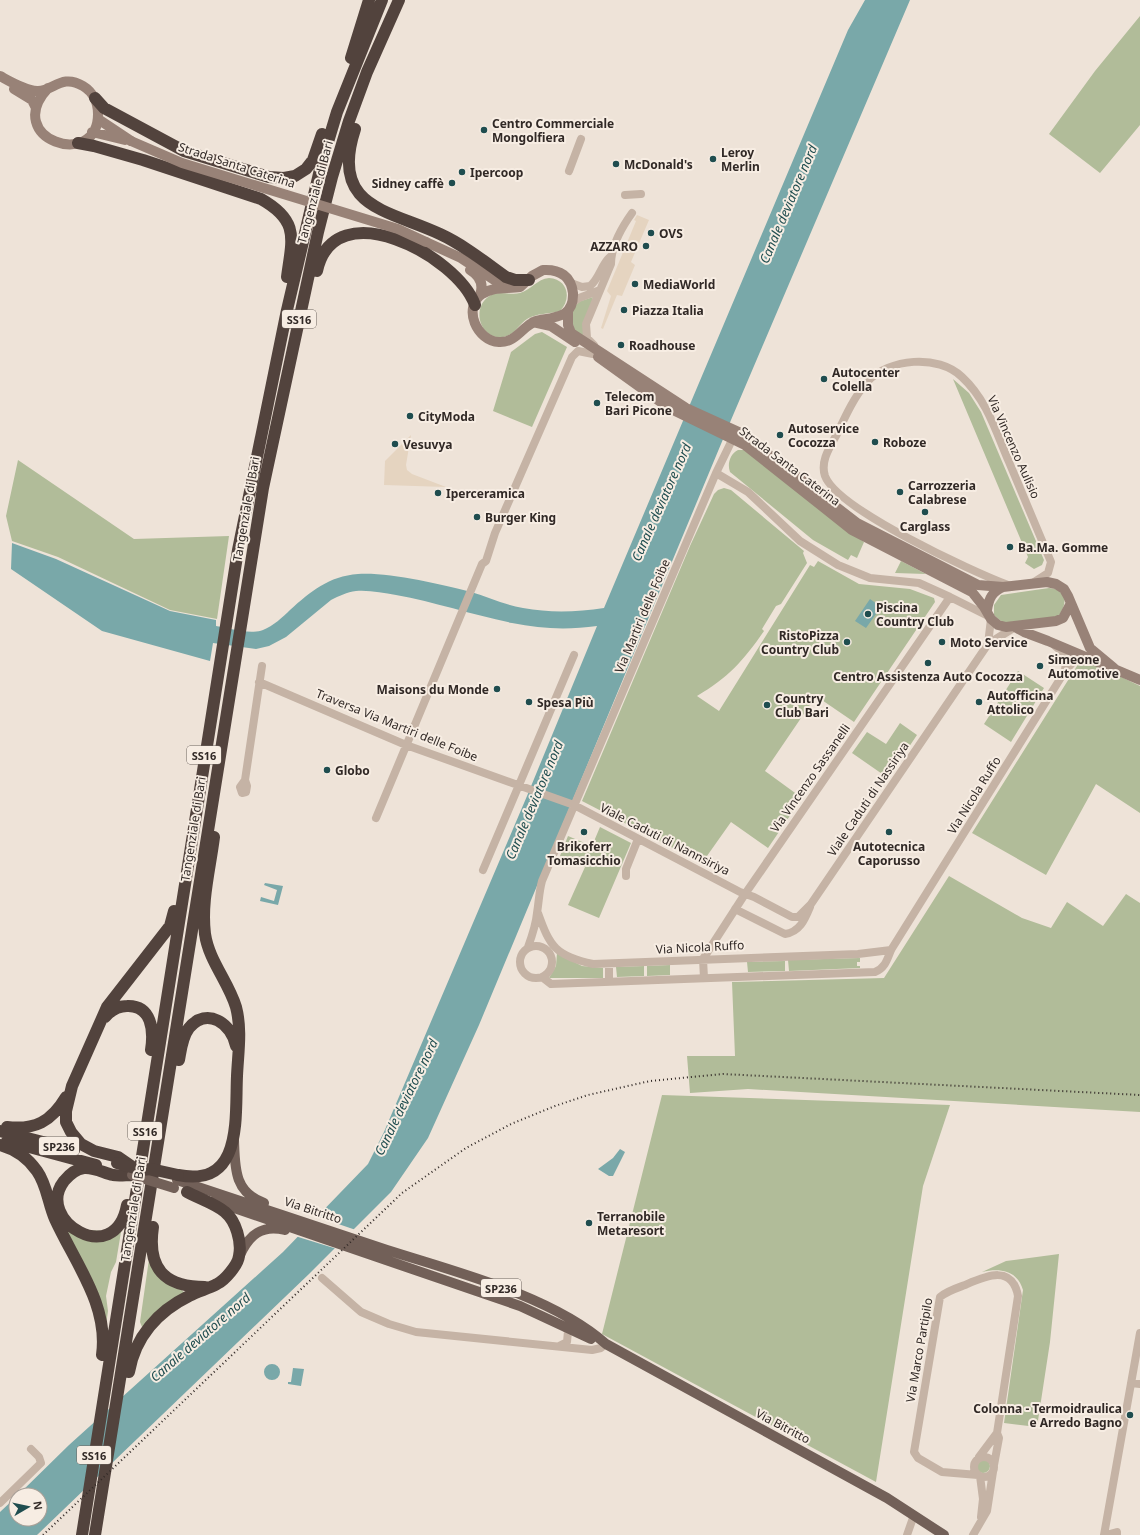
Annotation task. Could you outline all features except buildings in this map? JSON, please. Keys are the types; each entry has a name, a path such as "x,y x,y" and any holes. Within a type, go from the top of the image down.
{"highway":[{"path":"351,76 351,54 369,0"},
{"name":"Tangenziale di Bari","path":"82,1535 136,1173 147,1124 221,648 238,550 287,310 308,216 337,112 382,0"},
{"name":"Tangenziale di Bari","path":"122,1391 150,1195 215,778 263,488 320,225 349,120 367,72 399,0"},
{"path":"389,20 383,54 366,96 351,140 349,159 351,176 357,190 367,202 380,210 453,240 506,277 515,280 529,280"},
{"path":"95,98 104,108 184,151 254,173 284,178 295,176 310,164 313,160 324,127 337,112"},
{"path":"78,143 143,160 261,199 275,207 287,219 291,230 287,310"},
{"path":"302,307 313,288 319,262 325,251 343,236 366,233 378,234 400,241 444,265 478,300"},
{"path":"136,1173 129,1193 124,1218 120,1226 111,1233 98,1236 84,1235 75,1230 63,1217 57,1195 61,1185 68,1176 75,1171 83,1168 92,1168 114,1175 136,1173 151,1168 176,1181 202,1177 215,1172 223,1164 229,1154 234,1140 240,1038 236,1006 210,950 203,914 217,813 215,778"},
{"path":"0,1125 18,1128 30,1127 42,1123 57,1111 72,1086 107,1007 170,926 177,888 188,862"},
{"path":"100,1022 111,1011 126,1006 140,1008 149,1018 153,1038 143,1100 147,1124"},
{"path":"156,1159 166,1142 181,1046 190,1027 199,1020 207,1018 216,1019 225,1024 232,1031 238,1054"},
{"path":"72,1086 66,1111 66,1122 71,1132 81,1144 94,1151 118,1157 136,1173"},
{"name":"SP236","path":"0,1131 136,1173"},
{"name":"SP236","path":"0,1140 117,1166"},
{"path":"0,1145 20,1154 37,1171 46,1186 56,1219 92,1293 101,1323 104,1341 100,1373 103,1400"},
{"path":"122,1391 137,1346 149,1326 178,1302 217,1284 229,1273 240,1256 237,1230 234,1221 224,1211 187,1192"},
{"path":"150,1195 154,1215 151,1241 152,1254 156,1263 167,1277 175,1283 185,1286 208,1287"},
{"name":"SS16","path":"95,1535 108,1454 120,1428 122,1391"}],"main road":[{"path":"234,1140 237,1177 244,1190 252,1198 373,1240 386,1254"},
{"name":"Via Bitritto","path":"176,1181 187,1192 244,1207"},
{"name":"Via Bitritto","path":"176,1181 244,1207 529,1299 567,1317 606,1344 887,1498 944,1535"},
{"path":"240,1256 245,1243 252,1235 268,1228 277,1228 367,1257 386,1254"},
{"name":"Via Bitritto","path":"386,1254 520,1306 596,1342 606,1344"}],"street":[{"path":"0,76 22,87 38,91 61,82 76,83 90,92 95,98 98,108 98,119 92,132 78,143 63,145 49,139 38,126 36,108 40,96 48,88"},
{"path":"0,82 25,94 32,100 36,108"},
{"name":"Strada Santa Caterina","path":"98,119 131,141"},
{"name":"Strada Santa Caterina","path":"92,132 131,141 182,163 398,229 461,258 505,287"},
{"path":"569,171 581,139"},
{"path":"625,195 641,194"},
{"path":"614,360 587,338 585,331 586,324 611,264 611,256 624,224 632,213"},
{"name":"Strada Santa Caterina","path":"426,242 479,277 482,290 478,300"},
{"path":"571,283 582,287 590,286 597,278 604,262 611,256"},
{"path":"570,307 573,297 571,283 564,274 555,270 543,270 520,288 494,288 478,300 473,320 480,334 492,341 500,342 510,340 517,337 533,322 556,318 570,307 600,290"},
{"name":"Strada Santa Caterina","path":"570,307 568,324 571,333 604,356 614,360 684,412"},
{"name":"Strada Santa Caterina","path":"533,322 551,326 669,408 684,412 731,433 852,530 972,592 998,625 1015,627 1056,621 1063,618 1071,603"},
{"path":"376,818 470,592 482,564 486,561 495,533 572,356 578,351 593,354"},
{"name":"Via Vincenzo Aulisio","path":"1007,587 878,522 836,492 825,476 824,460 850,408 867,382 888,368 912,361 935,362 961,376 982,399 1051,562 1048,573 1029,584"},
{"name":"Strada Santa Caterina","path":"731,433 741,432 857,523 964,579 978,585 1007,587 1047,582 1056,584 1064,589 1090,648 1114,668"},
{"name":"Via Martiri delle Foibe","path":"538,912 538,893 542,881 716,473 731,433"},
{"name":"Strada Santa Caterina","path":"716,473 748,492 800,541 838,565 870,578 918,583 950,596 989,615"},
{"path":"988,644 988,599 994,591 1007,587"},
{"name":"Via Vincenzo Sassanelli","path":"703,959 745,894 950,596"},
{"path":"988,644 1015,627"},
{"name":"Strada Santa Caterina","path":"1015,627 1140,680"},
{"path":"1048,640 1065,654 1065,671"},
{"name":"Viale Caduti di Nassiriya","path":"745,894 792,917 798,917 811,904 988,644"},
{"path":"484,870 523,787 574,654"},
{"name":"Via Nicola Ruffo","path":"542,977 551,984 875,972 881,970 886,964 891,950 1065,671 1080,654"},
{"path":"245,780 262,666"},
{"name":"Traversa Via Martiri delle Foibe","path":"260,682 406,745 523,787"},
{"path":"523,787 574,805"},
{"name":"Viale Caduti di Nannsiriya","path":"574,805 745,894"},
{"path":"626,876 626,870 638,839"},
{"path":"735,909 785,934 795,931 804,922 811,904"},
{"path":"538,912 528,947 521,955 520,960 523,971 532,978 542,977 550,970 552,965 551,955 548,950 550,942"},
{"name":"Via Nicola Ruffo","path":"538,912 550,942 558,950 572,959 593,964 858,954 891,950"},
{"path":"528,947 539,945 548,950 558,950"},
{"path":"703,959 704,978"},
{"path":"609,964 609,982"},
{"name":"Via Marco Partipilo","path":"979,1476 942,1472 918,1458 914,1452 940,1297 944,1294 990,1276 1000,1275 1013,1281 1016,1286 1018,1296 997,1433 999,1438 986,1511 980,1524"},
{"path":"322,1278 361,1312 389,1324 432,1335 592,1350 601,1348 606,1344"},
{"path":"559,1346 567,1342 568,1331 564,1326"},
{"path":"1117,1535 1118,1532 1105,1535 1140,1333"},
{"path":"1131,1383 1140,1384"},
{"name":"Via Marco Partipilo","path":"951,1474 976,1460 997,1433"},
{"path":"0,1503 40,1463 39,1457 31,1449"},
{"path":"972,1535 980,1524 983,1499 979,1476 974,1470 976,1460 988,1457 993,1468 986,1477 979,1476"},
{"path":"907,1535 914,1515"}],"green space":[{"path":"1140,16 1140,125 1100,173 1049,134 1095,71"},
{"path":"549,278 560,282 566,290 566,301 560,311 531,317 524,321 511,334 503,337 495,337 484,329 479,316 480,309 488,297 496,293 516,294 524,292 541,280"},
{"path":"593,297 584,336 574,330 571,313 578,302"},
{"path":"542,332 567,347 532,427 493,411 511,352 535,334"},
{"path":"953,379 969,393 981,412 1044,560 1042,565 1034,569 1025,563 1028,557"},
{"path":"738,450 744,450 864,542 857,558 851,555 848,560 813,540 730,472 730,460 733,454"},
{"path":"18,460 134,539 229,536 217,619 170,610 58,557 12,541 6,516"},
{"path":"724,488 731,490 804,551 803,553 807,563 781,604 776,606 762,629 764,631 742,660 727,675 697,696 719,711 810,565 814,567 818,561 859,584 910,589 934,598 935,602 854,722 816,696 765,771 802,798 768,848 731,822 702,863 582,801 690,546 714,494 718,490"},
{"path":"901,561 926,574 895,573"},
{"path":"1049,588 1055,589 1063,595 1063,608 1058,617 1003,623 994,615 994,605 1001,595"},
{"path":"1082,658 1140,686 1140,813 1096,784 1046,875 972,833"},
{"path":"1018,671 1044,688 1011,742 984,724"},
{"path":"900,723 917,735 888,778 852,753 867,732 886,744"},
{"path":"600,827 631,843 599,918 568,905 585,867 560,856 568,836 592,846"},
{"path":"949,876 1022,918 1051,928 1067,902 1103,926 1126,894 1140,903 1140,1112 748,1089 690,1093 687,1056 735,1056 732,982 884,978"},
{"path":"557,953 582,966 603,968 603,978 549,978 556,966"},
{"path":"860,958 860,962 857,962 857,966 860,966 860,968 789,971 788,960"},
{"path":"785,961 785,971 748,972 747,962"},
{"path":"670,965 670,975 647,976 647,966"},
{"path":"644,966 644,976 617,977 616,967"},
{"path":"662,1095 950,1105 923,1186 876,1482 602,1334"},
{"path":"63,1225 68,1229 121,1232 116,1262 111,1272 106,1296 108,1311 106,1325"},
{"path":"1059,1254 1050,1342 1037,1427 1004,1423 1023,1290 1017,1278 1012,1274 995,1270 982,1272 1006,1261"},
{"path":"149,1259 185,1293 142,1327 140,1322"},
{"path":"980,1459 986,1459 990,1463 990,1469 986,1473 980,1473 976,1469 976,1463"}],"shaded area":[{"path":"637,215 649,220 631,262 635,265 622,296 617,295 603,329 601,328 611,296 607,291 636,221 634,220"},
{"path":"411,435 406,465 407,470 412,474 446,487 384,485 385,461"}],"water":[{"name":"Canale deviatore nord","path":"865,0 910,0 731,420 479,1025 428,1138 391,1192 309,1274 48,1524 48,1487 26,1487 69,1445 283,1252 368,1164 384,1132 527,796 597,626 576,628 533,627 497,620 411,598 376,592 356,591 346,593 331,600 286,637 269,646 256,649 213,643 210,661 102,631 11,569 12,543 56,559 170,611 216,620 216,626 252,632 263,630 278,621 305,597 321,586 338,578 358,574 384,575 430,582 471,592 510,605 533,610 564,611 604,608 848,30"},
{"name":"Piscina Country Club","path":"870,599 881,607 866,628 855,621"},
{"path":"265,883 283,886 278,905 260,901 261,897 274,901 277,890 264,885"},
{"path":"620,1149 625,1152 613,1176 609,1176 598,1169 613,1158"},
{"path":"272,1364 278,1366 280,1372 278,1378 272,1380 266,1378 264,1372 266,1366"},
{"path":"293,1368 304,1369 301,1386 288,1384 288,1382 291,1382"},
{"path":"8,1504 8,1527 45,1527 37,1535 0,1535 0,1512"}],"pier":[{"path":"315,1216 356,1230 337,1249 295,1236"}],"railway":[{"path":"43,1535 402,1193 466,1148 511,1124 555,1106 588,1095 650,1081 723,1074 1140,1095"}],"place":[{"name":"Centro Commerciale Mongolfiera","path":"484,130"},
{"name":"Leroy Merlin","path":"713,159"},
{"name":"McDonald's","path":"616,164"},
{"name":"Ipercoop","path":"462,172"},
{"name":"Sidney caffè","path":"452,183"},
{"name":"OVS","path":"651,233"},
{"name":"AZZARO","path":"646,246"},
{"name":"MediaWorld","path":"635,284"},
{"name":"Piazza Italia","path":"624,310"},
{"name":"Roadhouse","path":"621,345"},
{"name":"Autocenter Colella","path":"824,379"},
{"name":"Telecom Bari Picone","path":"597,403"},
{"name":"CityModa","path":"410,416"},
{"name":"Autoservice Cocozza","path":"780,435"},
{"name":"Roboze","path":"875,442"},
{"name":"Vesuvya","path":"395,444"},
{"name":"Carrozzeria Calabrese","path":"900,492"},
{"name":"Iperceramica","path":"438,493"},
{"name":"Carglass","path":"925,512"},
{"name":"Burger King","path":"477,517"},
{"name":"Ba.Ma. Gomme","path":"1010,547"},
{"name":"Piscina Country Club","path":"868,614"},
{"name":"RistoPizza Country Club","path":"847,642"},
{"name":"Moto Service","path":"942,642"},
{"name":"Centro Assistenza Auto Cocozza","path":"928,663"},
{"name":"Simeone Automotive","path":"1040,666"},
{"name":"Maisons du Monde","path":"497,689"},
{"name":"Spesa Più","path":"529,702"},
{"name":"Autofficina Attolico","path":"979,702"},
{"name":"Country Club Bari","path":"767,705"},
{"name":"Globo","path":"327,770"},
{"name":"Brikoferr Tomasicchio","path":"584,832"},
{"name":"Autotecnica Caporusso","path":"889,832"},
{"name":"Terranobile Metaresort","path":"589,1223"},
{"name":"Colonna - Termoidraulica e Arredo Bagno","path":"1130,1415"}]}
